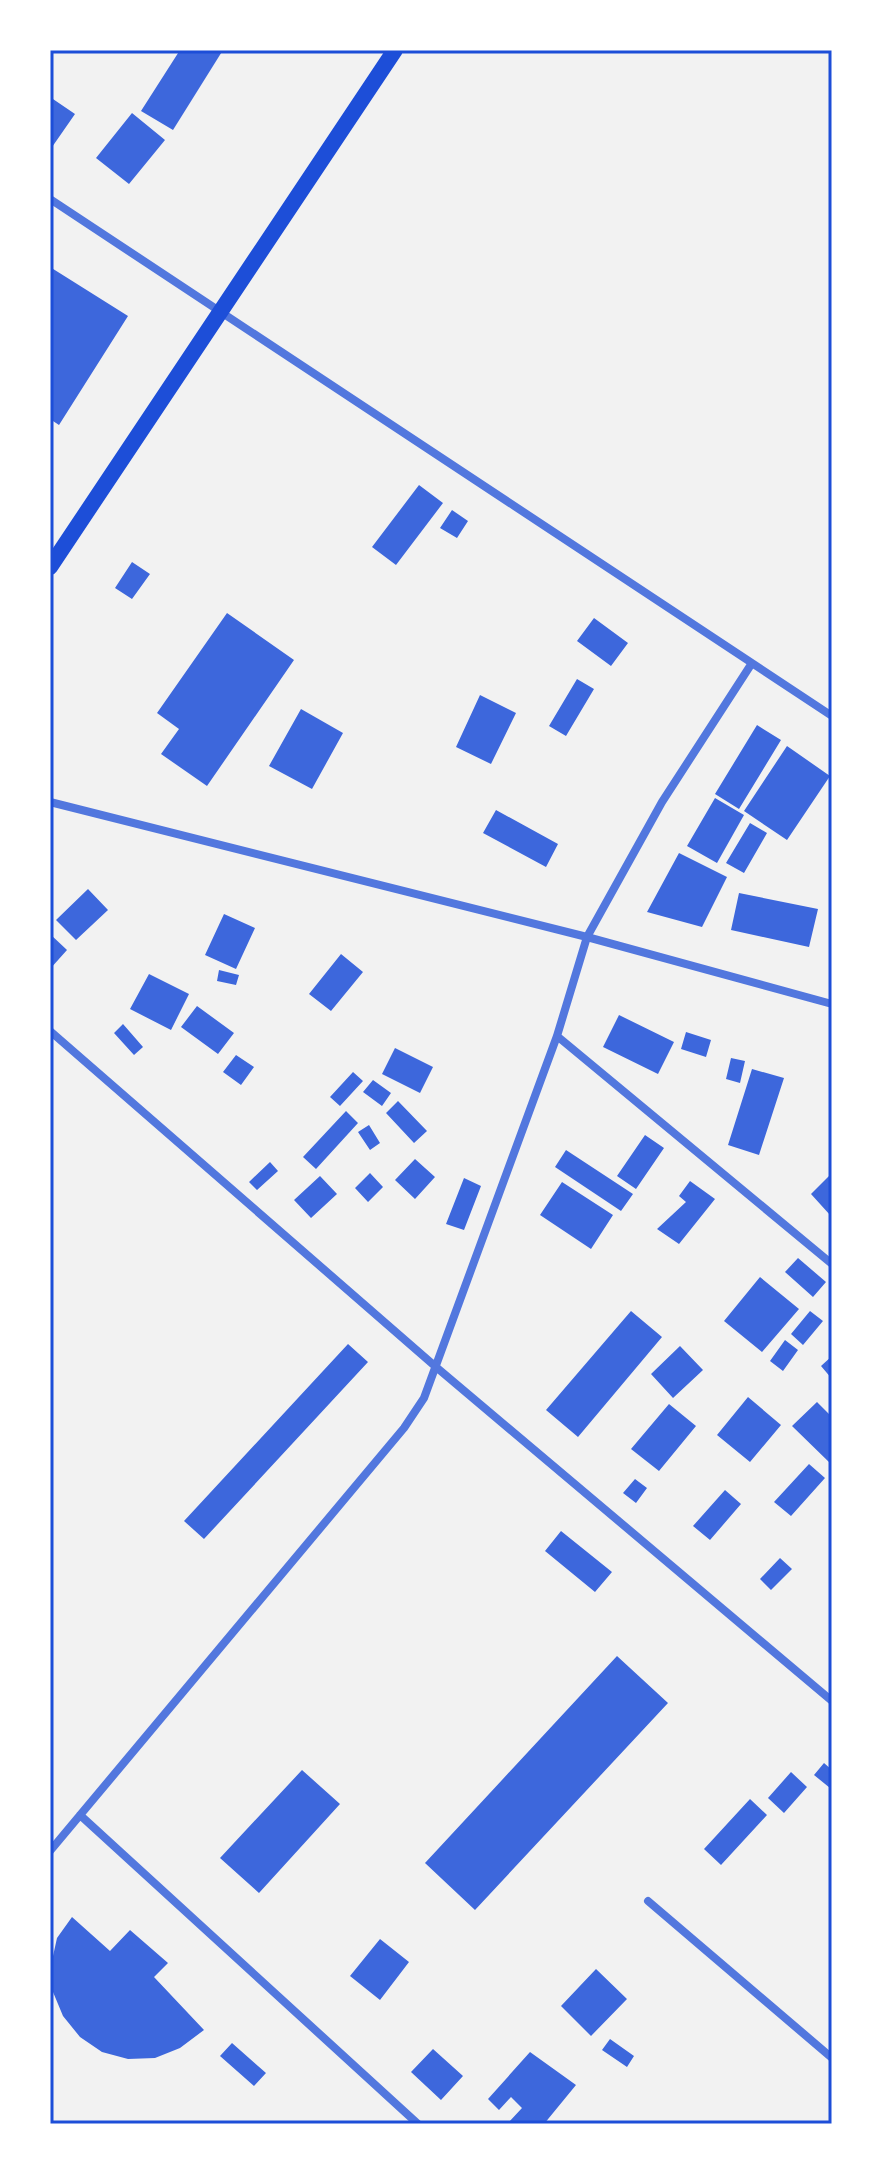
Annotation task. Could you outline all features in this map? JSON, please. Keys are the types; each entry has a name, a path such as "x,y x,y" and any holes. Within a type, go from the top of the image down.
{"main road":[{"path":"50,567 395,50"}],"street":[{"path":"50,199 832,716"},
{"path":"50,1851 404,1428 424,1398 557,1036 587,937 662,802 752,663"},
{"path":"50,802 587,937 832,1004"},
{"path":"50,1031 436,1367 832,1701"},
{"path":"557,1036 832,1264"},
{"path":"80,1815 418,2124"},
{"path":"648,1901 832,2058"}],"building":[{"path":"180,50 223,50 173,130 141,111"},
{"path":"50,97 75,114 50,150"},
{"path":"132,113 165,140 129,184 96,158"},
{"path":"50,267 128,316 59,425 50,419"},
{"path":"419,485 443,503 396,565 372,547"},
{"path":"452,510 468,521 457,538 440,528"},
{"path":"132,562 150,574 132,599 115,588"},
{"path":"227,613 294,660 207,786 161,754 179,729 157,713"},
{"path":"594,618 628,643 611,666 577,641"},
{"path":"577,679 594,689 566,736 549,726"},
{"path":"480,695 516,713 491,764 456,747"},
{"path":"301,709 343,733 312,789 269,766"},
{"path":"757,725 781,740 739,809 715,794"},
{"path":"787,746 830,776 787,840 744,811"},
{"path":"715,798 744,815 717,863 687,846"},
{"path":"496,810 558,844 546,867 483,833"},
{"path":"750,823 767,833 744,873 726,863"},
{"path":"679,853 727,877 702,927 647,912"},
{"path":"88,889 108,910 76,940 56,920"},
{"path":"739,893 818,909 809,947 731,930"},
{"path":"224,914 255,928 236,969 205,955"},
{"path":"50,934 67,950 50,969"},
{"path":"341,954 363,972 331,1011 309,994"},
{"path":"219,970 239,975 236,985 217,981"},
{"path":"149,974 189,994 171,1030 130,1009"},
{"path":"197,1006 234,1033 218,1054 181,1027"},
{"path":"619,1015 674,1042 658,1074 603,1047"},
{"path":"123,1024 143,1047 134,1055 114,1033"},
{"path":"686,1032 711,1040 706,1057 681,1049"},
{"path":"395,1048 433,1067 420,1093 382,1074"},
{"path":"236,1055 254,1067 241,1085 223,1072"},
{"path":"731,1058 745,1061 740,1083 726,1079"},
{"path":"752,1069 784,1078 759,1155 728,1145"},
{"path":"353,1072 363,1081 340,1106 330,1097"},
{"path":"373,1080 391,1093 382,1106 363,1092"},
{"path":"398,1101 427,1131 414,1143 386,1113"},
{"path":"346,1111 358,1123 316,1169 303,1157"},
{"path":"369,1125 380,1143 370,1150 358,1132"},
{"path":"645,1135 664,1148 636,1189 617,1176"},
{"path":"566,1150 633,1194 621,1211 555,1167"},
{"path":"415,1159 435,1177 415,1199 395,1180"},
{"path":"270,1162 278,1171 257,1190 249,1182"},
{"path":"370,1173 383,1187 368,1202 355,1188"},
{"path":"832,1173 832,1213 830,1215 811,1194"},
{"path":"320,1176 337,1194 311,1218 294,1200"},
{"path":"464,1178 481,1186 464,1230 446,1224"},
{"path":"690,1181 715,1199 679,1244 657,1229 686,1202 679,1196"},
{"path":"562,1182 613,1215 591,1249 540,1215"},
{"path":"798,1258 826,1282 813,1297 785,1272"},
{"path":"760,1277 799,1309 762,1352 724,1321"},
{"path":"631,1311 662,1337 578,1437 546,1410"},
{"path":"810,1311 823,1321 803,1345 791,1334"},
{"path":"785,1340 798,1350 783,1371 770,1361"},
{"path":"348,1344 368,1362 204,1539 184,1521"},
{"path":"680,1346 703,1370 673,1398 651,1374"},
{"path":"832,1356 832,1379 821,1366"},
{"path":"748,1397 781,1425 750,1462 717,1435"},
{"path":"817,1402 832,1417 832,1465 792,1426"},
{"path":"669,1404 696,1426 659,1471 631,1449"},
{"path":"809,1464 825,1478 791,1516 774,1502"},
{"path":"635,1479 647,1488 636,1503 623,1493"},
{"path":"725,1490 741,1504 710,1540 693,1526"},
{"path":"561,1531 612,1572 595,1592 545,1551"},
{"path":"780,1558 792,1569 771,1590 760,1579"},
{"path":"617,1656 668,1703 475,1910 425,1863"},
{"path":"824,1763 832,1770 830,1788 814,1775"},
{"path":"302,1770 340,1804 259,1893 220,1858"},
{"path":"791,1772 807,1787 784,1813 768,1798"},
{"path":"750,1799 767,1815 721,1865 704,1849"},
{"path":"72,1917 110,1951 130,1930 168,1963 154,1977 204,2030 180,2048 155,2058 128,2059 102,2052 80,2037 63,2016 53,1992 51,1965 57,1938"},
{"path":"380,1939 409,1962 380,2000 350,1976"},
{"path":"596,1969 627,1999 591,2036 561,2006"},
{"path":"610,2039 634,2056 627,2067 602,2050"},
{"path":"232,2043 266,2073 254,2086 220,2056"},
{"path":"433,2049 463,2076 441,2100 411,2072"},
{"path":"530,2052 576,2085 544,2124 507,2124 522,2108 511,2097 499,2110 488,2099"}]}
